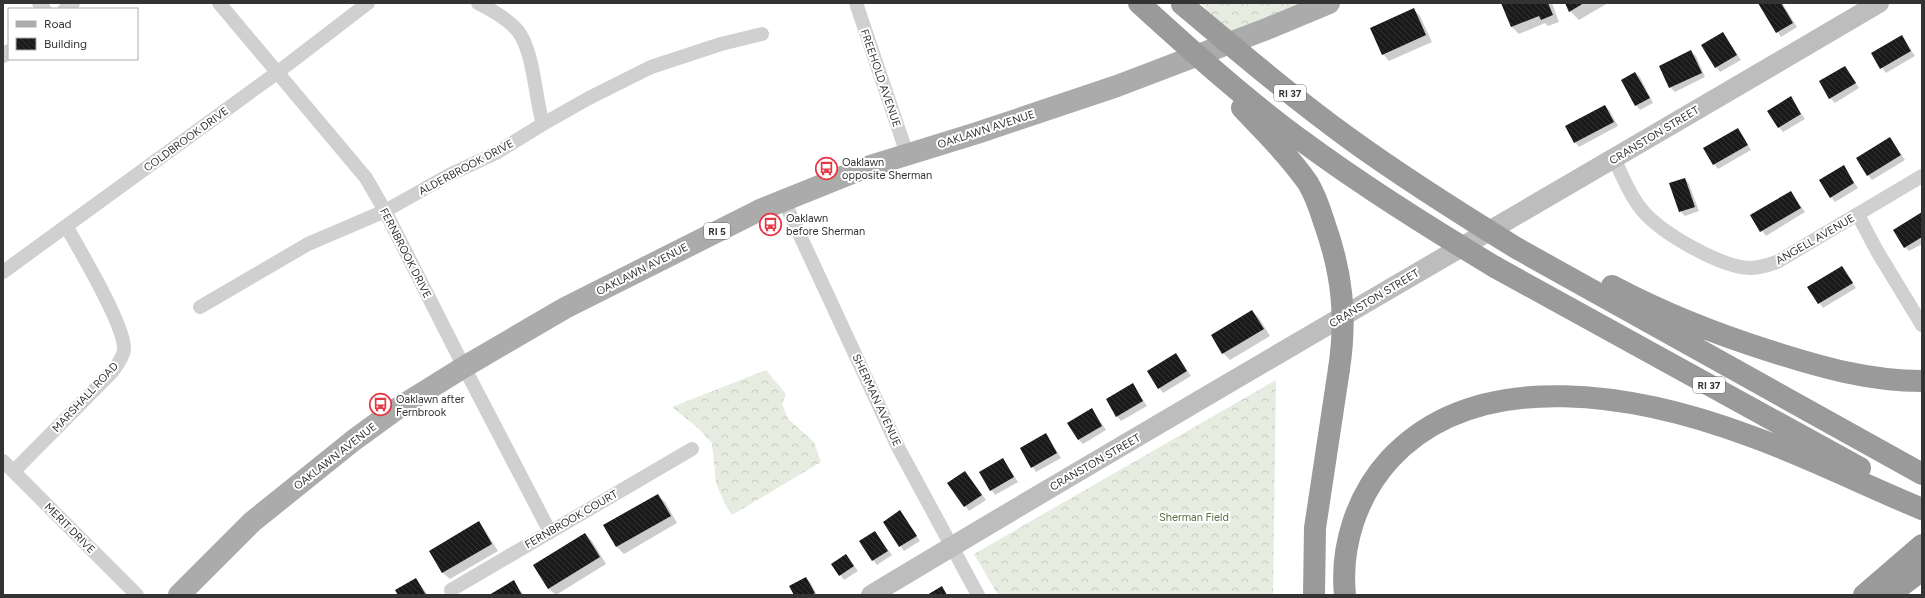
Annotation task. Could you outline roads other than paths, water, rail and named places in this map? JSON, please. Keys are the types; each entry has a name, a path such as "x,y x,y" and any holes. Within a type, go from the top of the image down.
{"highway":[{"name":"RI 37","path":"1139,3 1228,82 1305,143 1414,218 1495,267 1922,504"},
{"path":"1139,3 1262,128 1288,158 1308,184 1327,230 1341,288 1343,326 1339,368 1315,528 1314,595"},
{"name":"RI 37","path":"1182,3 1308,108 1402,176 1922,474"},
{"path":"1523,245 1588,274 1660,310 1745,343 1848,374 1902,381 1922,381"},
{"path":"1345,595 1344,563 1352,526 1367,491 1386,463 1410,439 1439,421 1474,407 1511,400 1551,397 1594,398 1680,414 1759,439 1922,509"},
{"path":"1864,595 1922,545"},
{"path":"1889,595 1922,570"}],"main road":[{"name":"OAKLAWN AVENUE","path":"179,595 252,522 312,472 398,408 464,367 566,308 760,210 867,167 977,133 1117,86 1269,28 1329,3"}],"street":[{"name":"FERNBROOK DRIVE","path":"219,3 366,178 385,211 550,532"},
{"name":"COLDBROOK DRIVE","path":"3,272 278,72 368,3"},
{"path":"478,3 510,23 521,37 527,52 543,124"},
{"name":"FREEHOLD AVENUE","path":"856,3 907,154"},
{"name":"CRANSTON STREET","path":"871,595 952,546 1289,350 1429,265 1614,160 1879,3"},
{"name":"ALDERBROOK DRIVE","path":"200,307 308,244 385,211 449,175 496,153 543,124 651,67 722,44 762,34"},
{"name":"ANGELL AVENUE","path":"1614,160 1633,198 1650,219 1672,235 1701,251 1736,266 1750,268 1764,267 1805,246 1922,176"},
{"name":"SHERMAN AVENUE","path":"784,201 899,449 978,595"},
{"path":"1858,215 1877,251 1922,325"},
{"name":"MARSHALL ROAD","path":"14,471 112,372 124,351 118,327 100,289 66,226"},
{"name":"FERNBROOK COURT","path":"450,590 692,449"},
{"name":"MERIT DRIVE","path":"3,462 14,471 137,595"}],"place":[{"name":"Oaklawn opposite Sherman","path":"826,168"},
{"name":"Oaklawn before Sherman","path":"770,224"},
{"name":"Oaklawn after Fernbrook","path":"381,405"}],"park label":[{"name":"Sherman Field","path":"1194,517"}]}
